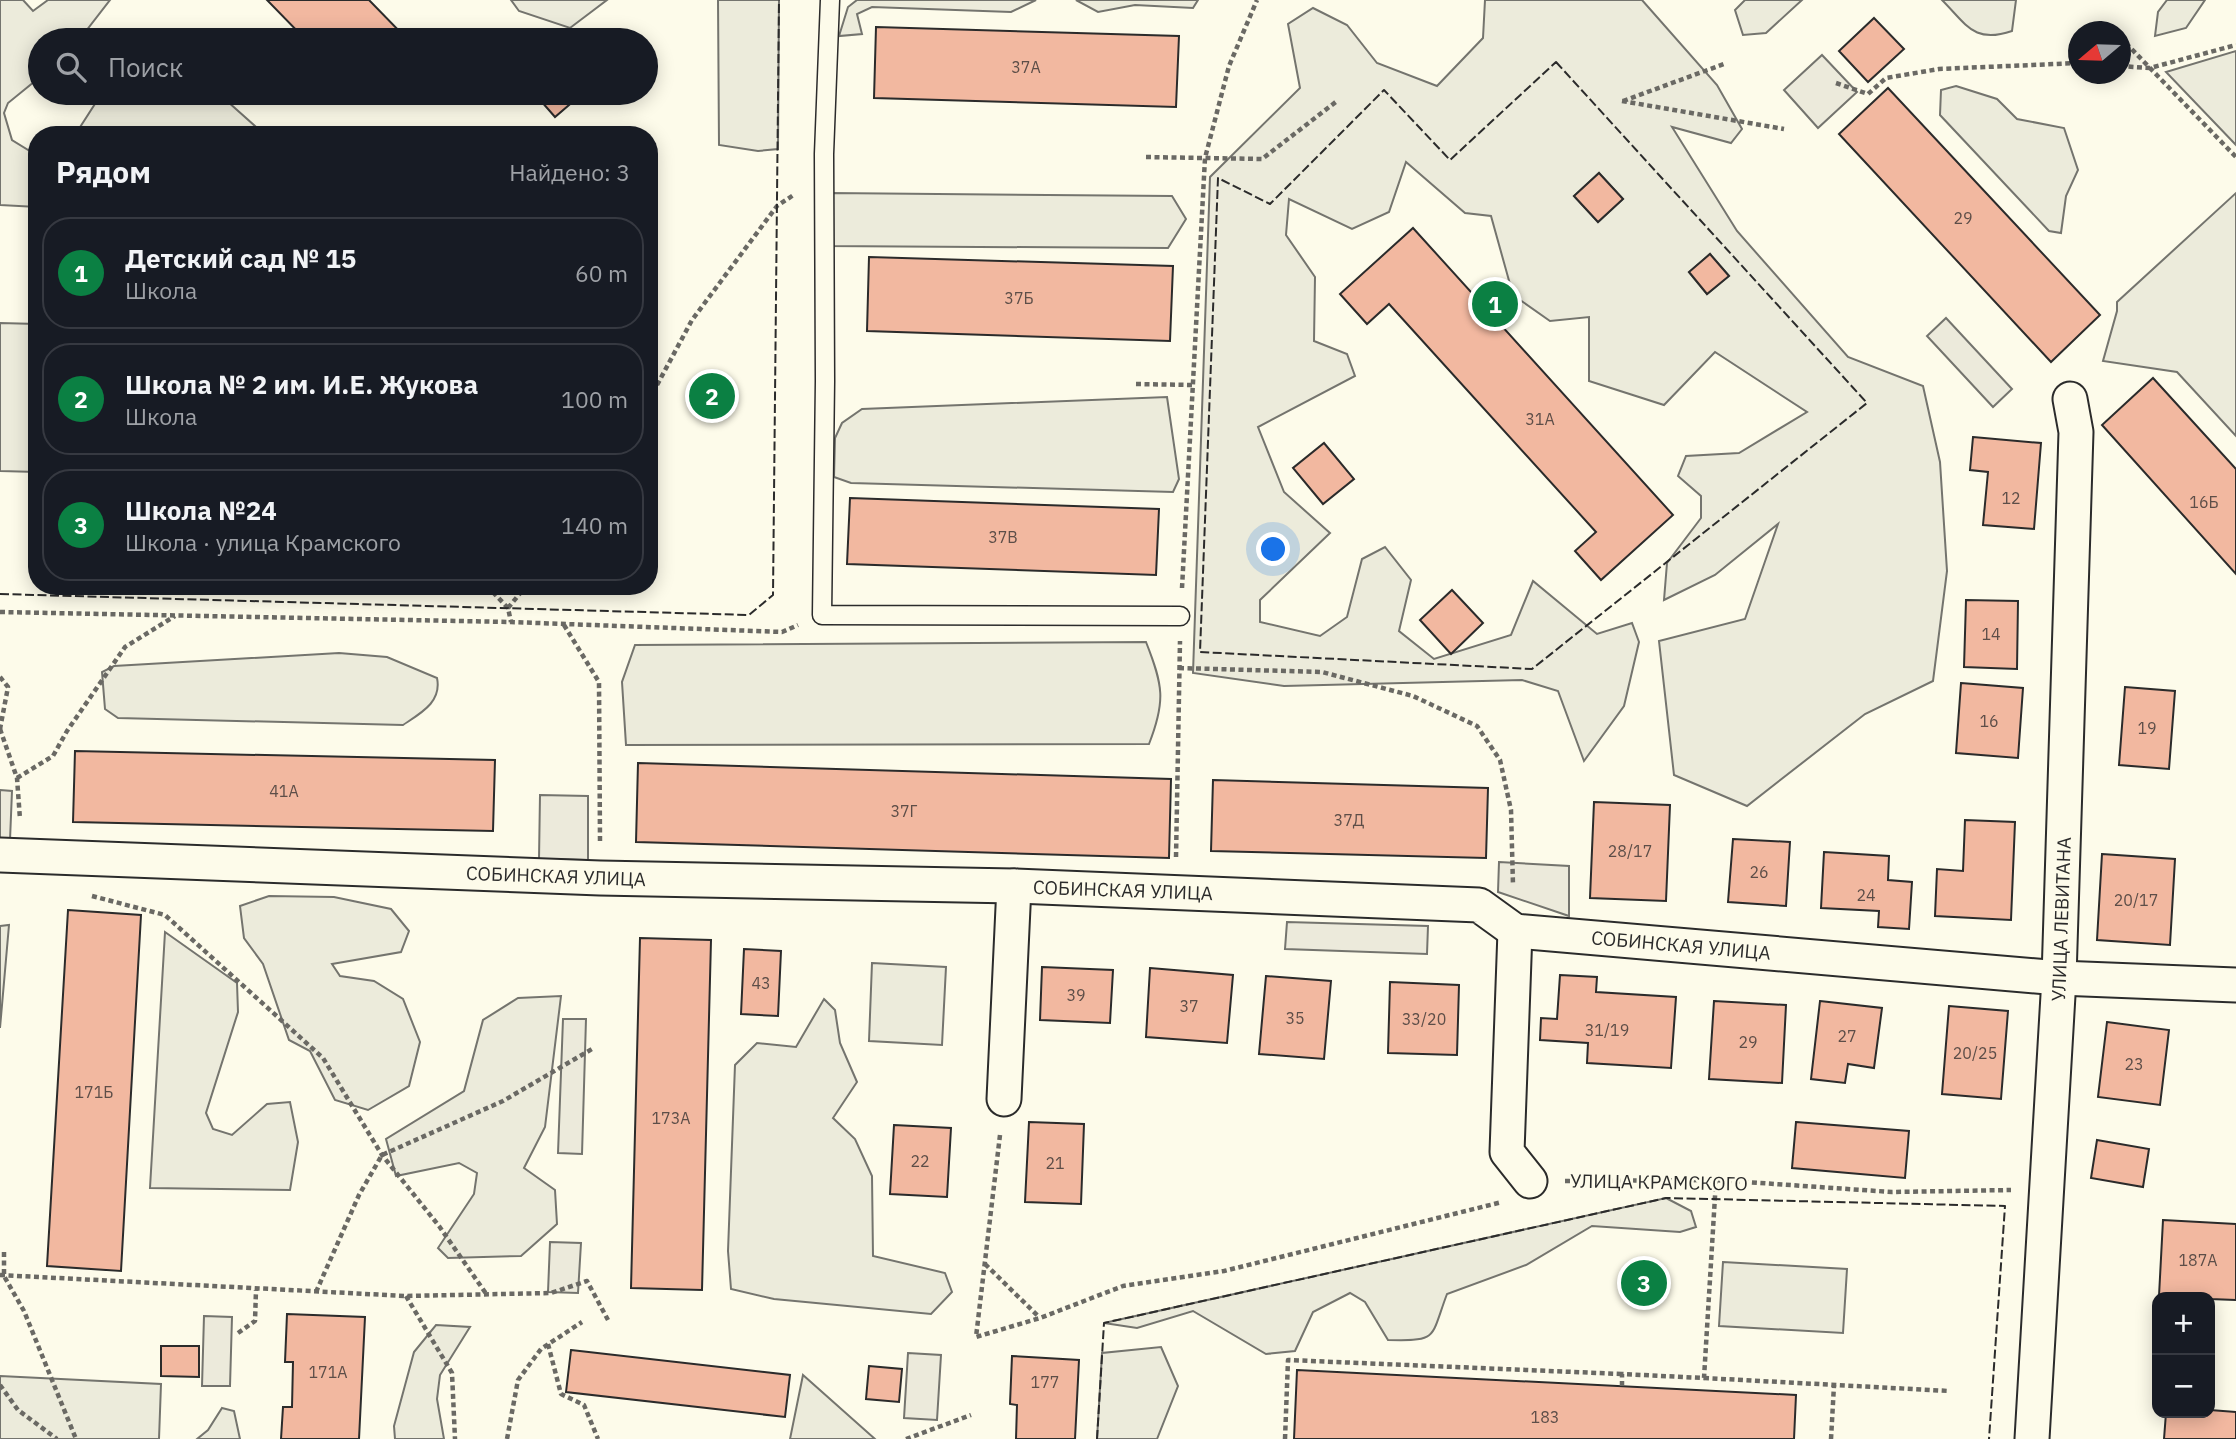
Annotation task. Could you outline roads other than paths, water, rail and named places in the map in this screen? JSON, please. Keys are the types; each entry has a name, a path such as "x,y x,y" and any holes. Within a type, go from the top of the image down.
{"street":[{"name":"УЛИЦА ЛЕВИТАНА","path":"2032,1439 2059,978 2077,432 2070,399"},
{"name":"СОБИНСКАЯ УЛИЦА","path":"11,855 600,878 1014,886 1479,905 1515,931 2059,978 2236,985"},
{"path":"1004,1099 1014,886"},
{"path":"1515,931 1507,1152 1530,1181"}],"lane":[{"path":"831,0 824,175 825,381 821,615 1180,616"}],"place":[{"name":"Детский сад № 15","path":"1495,304"},
{"name":"Школа № 2 им. И.Е. Жукова","path":"712,396"},
{"name":"Школа №24","path":"1644,1283"}]}
